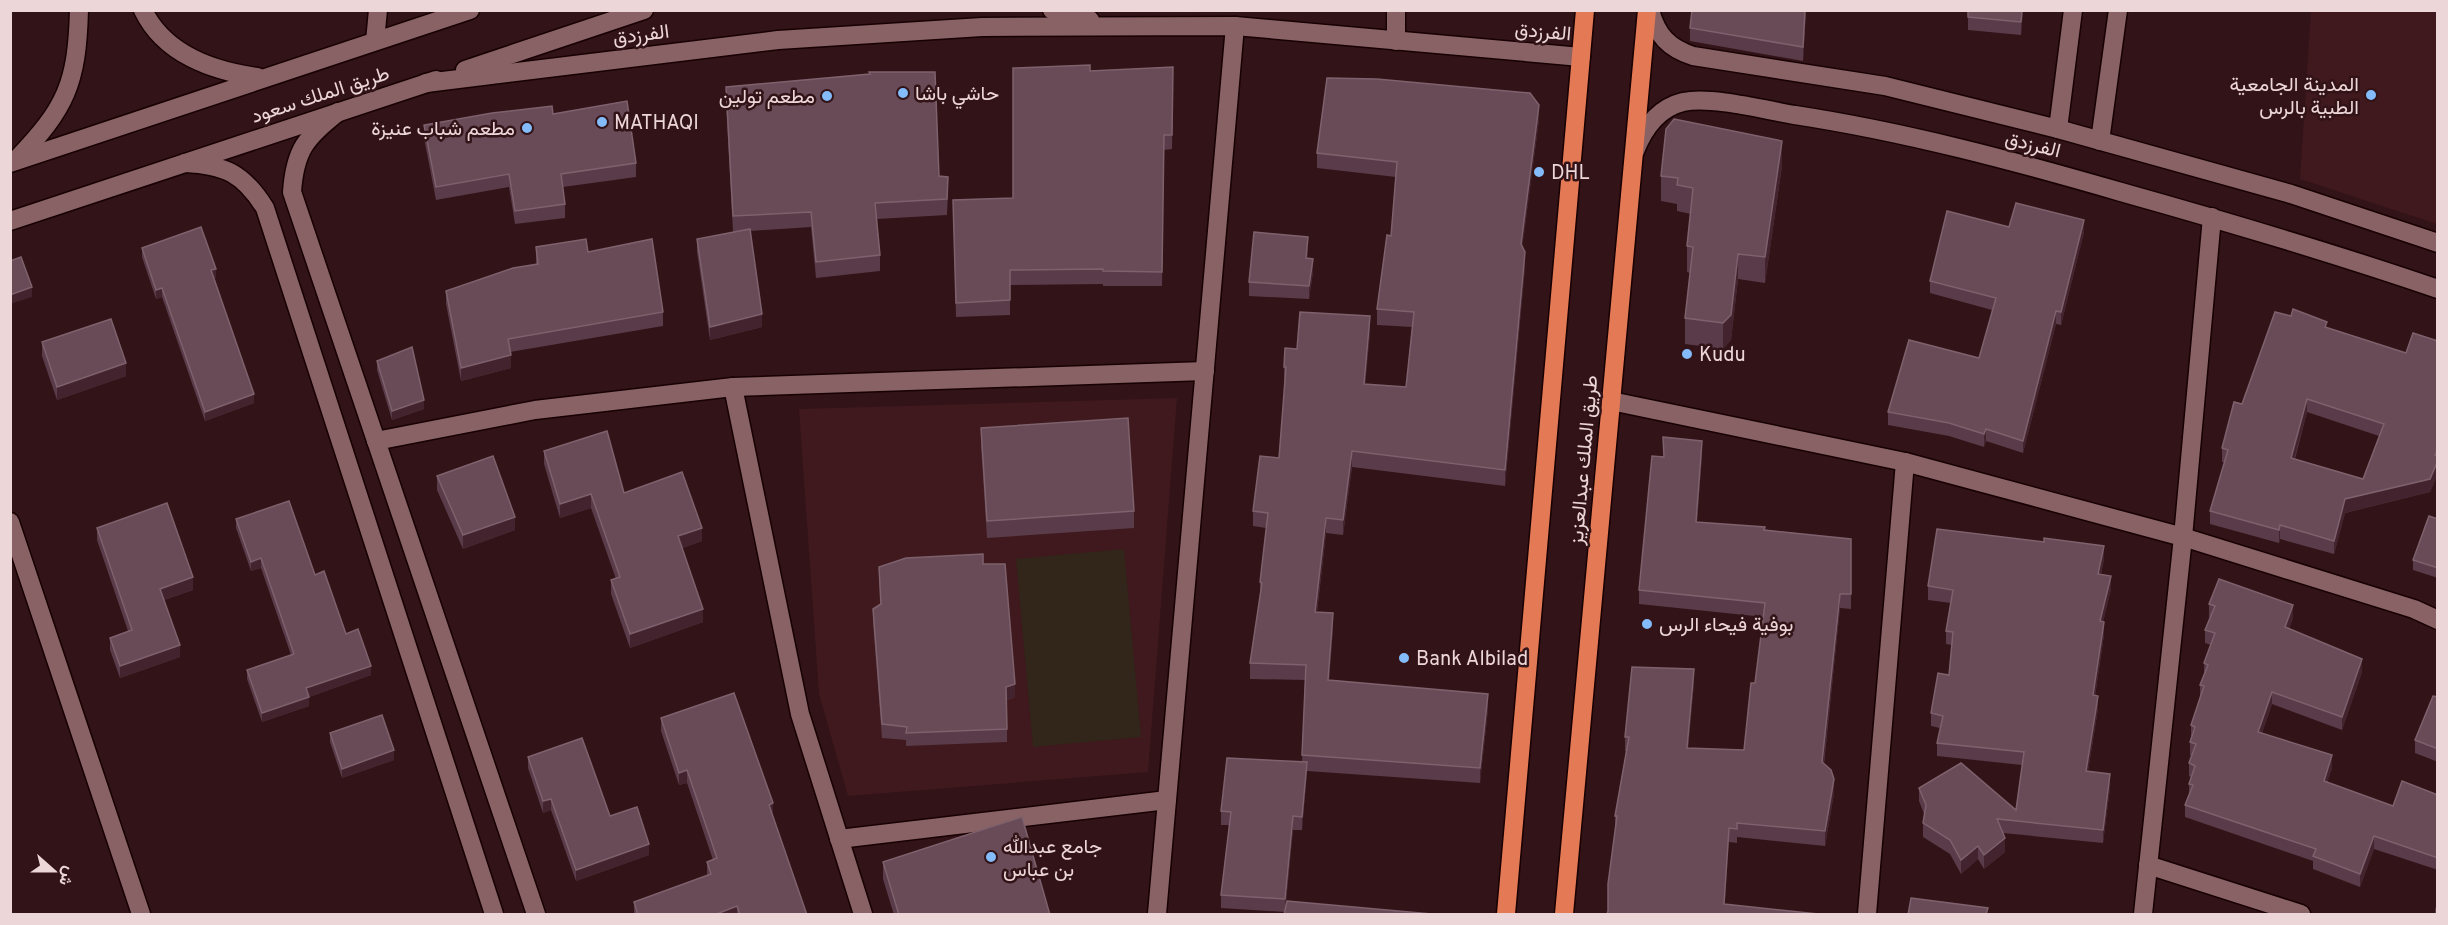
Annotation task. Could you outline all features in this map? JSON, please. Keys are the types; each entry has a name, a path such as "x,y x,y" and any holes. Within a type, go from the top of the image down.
{"highway":[{"name":"طريق الملك عبدالعزيز","path":"1506,915 1585,10"},
{"name":"طريق الملك عبدالعزيز","path":"1564,915 1648,10"}],"street":[{"path":"12,163 46,128 68,91 78,48 79,10"},
{"path":"143,10 160,35 186,55 202,64 230,73 262,78"},
{"path":"375,41 378,10"},
{"name":"طريق الملك سعود","path":"12,163 470,10"},
{"name":"طريق الملك سعود","path":"10,221 644,10"},
{"path":"1052,10 1118,26"},
{"path":"1396,10 1396,41"},
{"name":"الفرزدق","path":"1648,10 1666,43 1677,51 1694,56 1884,86 2058,129 2291,194 2438,243"},
{"path":"2058,129 2073,10"},
{"path":"2100,141 2118,10"},
{"path":"1157,915 1235,26"},
{"name":"الفرزدق","path":"426,83 778,39 982,27 1235,26 1581,57"},
{"name":"الفرزدق","path":"1634,156 1647,126 1656,116 1668,107 1700,100 1869,126 2053,172 2212,217 2438,289"},
{"path":"338,112 308,137 298,155 293,172 292,192 536,915"},
{"path":"185,163 209,164 226,169 242,180 256,194 265,208 494,915"},
{"path":"2143,915 2183,537 2212,217"},
{"path":"376,441 535,410 733,387 1205,371"},
{"path":"733,387 800,714 863,915"},
{"path":"1611,401 1905,462 2183,537 2414,609 2438,620"},
{"path":"1867,915 1905,462"},
{"path":"10,522 141,915"},
{"path":"839,839 1167,800"},
{"path":"2148,866 2301,915"}],"shaded area":[{"name":"المدينة الجامعية الطبية بالرس","path":"2311,11 2437,11 2437,224 2300,179"},
{"path":"1177,398 1148,772 848,796 819,694 799,409"},
{"path":"1124,549 1141,737 1033,747 1016,559"}],"building":[{"path":"1692,10 1805,10 1803,47 1690,28"},
{"path":"1968,10 2022,10 2021,22 1968,17"},
{"path":"1090,65 1090,71 1173,67 1172,135 1164,135 1162,272 1103,271 1103,269 1010,270 1010,300 956,303 953,200 1013,198 1013,68"},
{"path":"869,72 935,72 939,176 948,177 947,199 875,203 880,255 816,262 811,212 733,216 726,87 870,74"},
{"path":"1327,78 1377,79 1530,93 1539,105 1521,244 1525,252 1505,470 1352,451 1343,520 1326,518 1315,612 1333,613 1328,680 1488,694 1480,768 1302,755 1306,665 1250,663 1262,583 1260,582 1268,513 1253,511 1260,456 1279,458 1286,367 1284,367 1285,348 1297,349 1300,312 1370,316 1364,384 1406,387 1414,312 1377,309 1387,235 1391,236 1397,162 1317,153"},
{"path":"627,101 636,163 561,174 565,204 515,211 509,174 436,187 424,125 492,113 552,106 553,114"},
{"path":"1674,119 1782,141 1765,257 1738,254 1731,315 1723,323 1685,318 1693,247 1687,246 1693,188 1677,185 1678,178 1661,176 1666,129"},
{"path":"2016,203 2084,220 2061,312 2056,311 2023,441 1986,429 1984,434 1949,423 1888,412 1909,340 1979,358 1996,298 1930,281 1947,211 2009,227"},
{"path":"201,227 216,269 211,270 254,394 205,412 162,288 156,290 142,248"},
{"path":"750,229 762,314 710,327 697,239"},
{"path":"1254,232 1308,237 1306,258 1313,259 1309,286 1249,282"},
{"path":"586,239 588,252 652,239 663,312 508,339 511,355 461,368 446,291 513,268 538,264 536,247"},
{"path":"21,257 32,287 10,295 10,261"},
{"path":"2293,309 2327,322 2325,327 2406,353 2413,333 2438,341 2438,449 2435,455 2438,455 2438,460 2430,479 2345,499 2334,541 2280,525 2279,530 2210,511 2228,450 2222,448 2234,402 2242,404 2275,312 2291,316","holes":["2307,399 2384,424 2363,479 2291,458"]},
{"path":"111,319 126,363 57,387 42,342"},
{"path":"412,347 424,400 392,411 377,361"},
{"path":"1128,418 1134,511 987,521 981,428"},
{"path":"607,431 624,493 682,472 702,528 678,536 703,609 630,634 611,580 620,577 591,494 560,504 544,451"},
{"path":"1663,437 1702,441 1696,522 1765,527 1764,530 1851,539 1851,594 1840,594 1822,762 1831,770 1834,779 1825,831 1737,823 1737,829 1729,828 1724,904 1828,915 1607,915 1608,884 1617,816 1615,816 1629,737 1625,737 1632,667 1694,669 1687,748 1744,750 1751,683 1755,683 1765,603 1639,590 1652,456 1664,457"},
{"path":"493,456 515,517 463,535 437,476"},
{"path":"289,501 315,575 324,571 346,634 358,629 371,666 306,688 309,697 262,713 247,670 294,654 261,558 251,562 236,519"},
{"path":"167,503 193,577 160,589 180,645 120,666 110,638 132,630 97,528"},
{"path":"2429,516 2438,519 2438,568 2413,560"},
{"path":"1937,529 2044,542 2044,538 2104,546 2098,574 2111,576 2100,621 2104,622 2093,695 2098,696 2086,771 2110,774 2103,830 1997,819 2005,838 1984,855 1978,846 1961,860 1950,840 1923,823 1926,805 1919,788 1961,763 2016,810 2024,752 1937,743 1943,716 1931,713 1938,673 1949,675 1953,632 1946,631 1953,590 1928,586"},
{"path":"983,554 983,564 1005,564 1015,684 1006,687 1007,729 906,733 907,727 882,724 873,609 881,604 879,567 906,558"},
{"path":"2219,579 2293,605 2285,627 2362,659 2342,717 2272,692 2258,732 2332,755 2324,781 2393,806 2402,781 2438,795 2438,858 2374,836 2360,874 2313,856 2316,849 2185,805 2193,785 2189,784 2195,766 2189,763 2196,744 2190,742 2195,727 2191,725 2204,686 2200,685 2208,665 2204,663 2215,633 2205,630 2215,606 2209,604"},
{"path":"734,693 773,803 769,805 807,915 740,915 737,906 714,915 638,915 634,902 711,874 707,862 717,858 687,770 679,773 661,718"},
{"path":"2433,696 2438,697 2438,749 2415,740"},
{"path":"382,715 394,750 342,769 330,733"},
{"path":"582,738 610,816 637,807 649,844 576,870 551,799 543,801 528,757"},
{"path":"1227,758 1307,762 1302,817 1293,816 1285,899 1221,895 1231,812 1221,811"},
{"name":"جامع عبدالله بن عباس","path":"1022,817 1050,915 899,915 883,862"},
{"path":"1911,898 1988,908 1986,915 1908,915"},
{"path":"1287,901 1443,915 1284,915"}],"place":[{"name":"حاشي باشا","path":"903,93"},
{"name":"المدينة الجامعية الطبية بالرس","path":"2371,95"},
{"name":"مطعم تولين","path":"827,96"},
{"name":"MATHAQI","path":"602,122"},
{"name":"مطعم شباب عنيزة","path":"527,128"},
{"name":"DHL","path":"1539,172"},
{"name":"Kudu","path":"1687,354"},
{"name":"بوفية فيحاء الرس","path":"1647,624"},
{"name":"Bank Albilad","path":"1404,658"},
{"name":"جامع عبدالله بن عباس","path":"991,857"}]}
